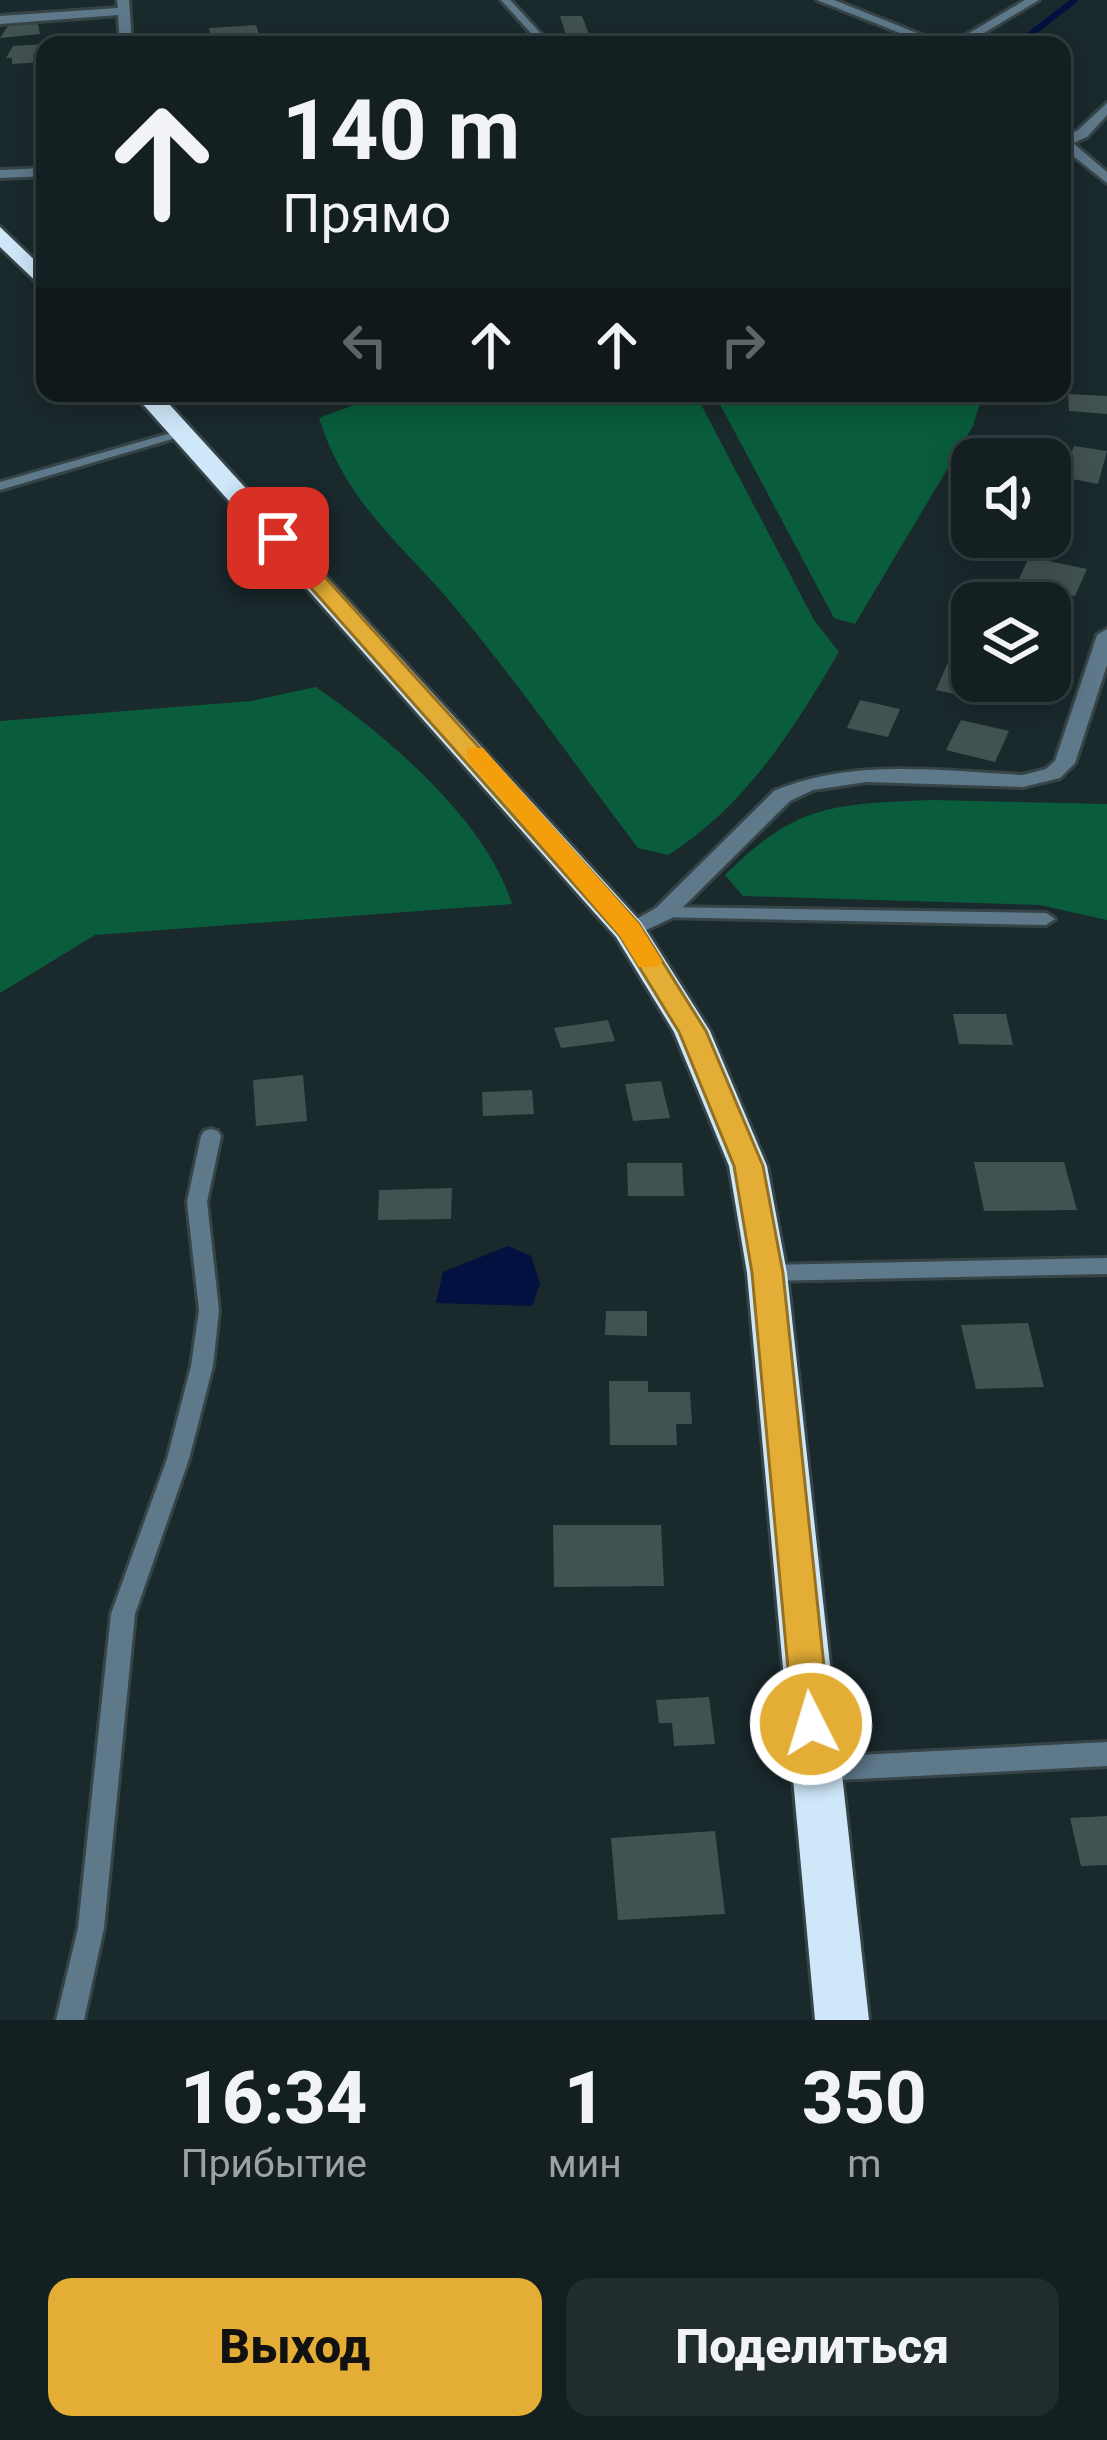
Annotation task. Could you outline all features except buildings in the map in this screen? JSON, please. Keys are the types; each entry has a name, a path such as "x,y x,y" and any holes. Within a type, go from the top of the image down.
{"highway":[{"path":"0,234 36,273"},
{"path":"154,402 629,930 692,1031 748,1166 767,1273 842,2020"}],"street":[{"path":"823,0 917,36"},
{"path":"971,36 1034,0"},
{"path":"0,20 123,6 125,36"},
{"path":"1071,138 1082,134 1107,107"},
{"path":"1071,148 1107,179"},
{"path":"0,174 36,172"},
{"path":"629,930 664,913 782,796 800,786 832,778 1023,781 1053,775 1065,763 1107,634"}],"lane":[{"path":"505,0 538,36"},
{"path":"0,486 183,434"},
{"path":"664,913 1046,919"},
{"path":"70,2020 92,1928 123,1614 178,1459 202,1366 209,1310 197,1202 211,1136"},
{"path":"767,1273 1107,1266"},
{"path":"816,1769 1107,1754"}],"green space":[{"path":"362,402 700,402 814,620 839,652 785,738 721,814 668,855 638,848 481,640 361,500 319,418"},
{"path":"719,402 980,402 966,438 951,438 951,463 855,624 834,618"},
{"path":"316,687 431,782 480,842 512,904 95,935 0,993 0,721 251,701"},
{"path":"869,803 1107,804 1107,920 1040,905 743,896 725,875 774,833 819,812"}],"shaded area":[{"path":"508,1246 531,1256 540,1284 532,1306 436,1303 443,1272"}],"waterway":[{"path":"1028,36 1075,0"}],"slow traffic":[{"path":"475,753 629,930 649,961"}],"route":[{"path":"278,538 629,930 692,1031 748,1166 767,1273 811,1724"}]}
